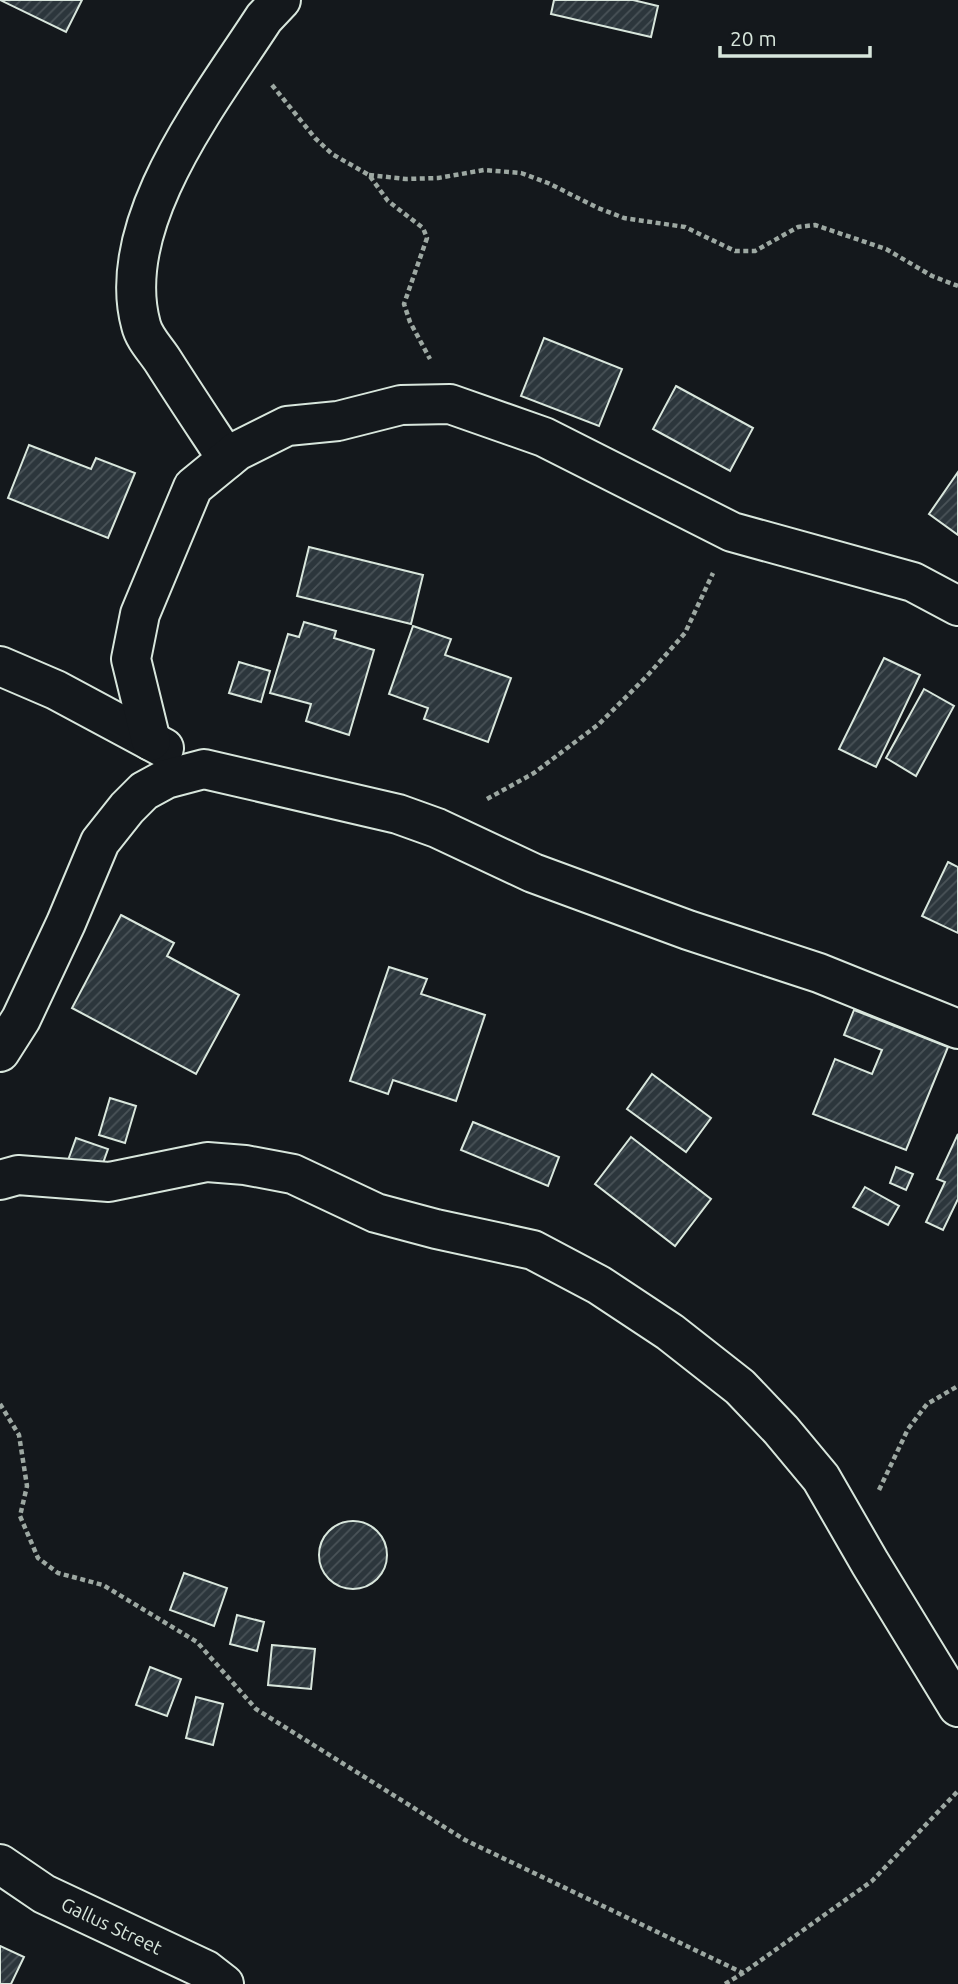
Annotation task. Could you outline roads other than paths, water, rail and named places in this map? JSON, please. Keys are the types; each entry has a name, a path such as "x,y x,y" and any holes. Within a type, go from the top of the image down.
{"street":[{"path":"227,459 141,328 136,299 138,259 154,198 178,152 264,18 281,0"},
{"path":"151,741 131,659 140,614 192,487 237,451 287,426 338,421 401,405 450,404 544,437 732,531 913,583 958,606"},
{"path":"0,666 55,690 204,769 398,814 437,828 533,873 688,930 954,1020"},
{"path":"0,1052 21,1019 100,842 127,808 144,792 166,779 204,769"},
{"path":"0,1180 18,1175 108,1182 207,1162 245,1165 293,1174 376,1213 533,1250 599,1284 670,1332 740,1387 781,1430 821,1478 958,1707"},
{"name":"Gallus Street","path":"0,1864 44,1894 206,1970 224,1984"}]}
